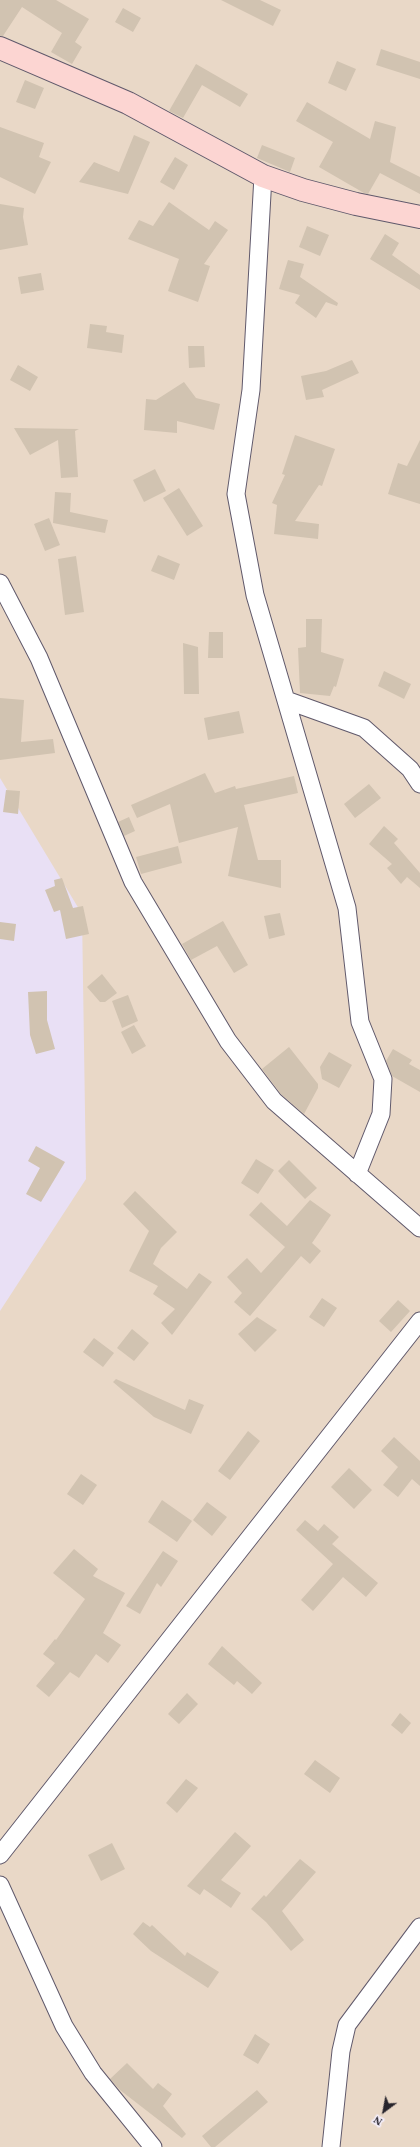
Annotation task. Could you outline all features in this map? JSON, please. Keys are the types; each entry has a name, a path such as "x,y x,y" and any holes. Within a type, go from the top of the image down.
{"street":[{"path":"0,48 128,103 263,176 303,190 356,204 420,217"},
{"path":"263,176 251,390 236,494 255,595 347,908 360,1022 383,1079 381,1114 357,1174"},
{"path":"0,583 39,658 133,882 224,1035 274,1101 420,1228"},
{"path":"286,700 364,728 410,769 420,784"},
{"path":"0,1855 420,1322"},
{"path":"0,1885 64,2026 93,2073 153,2147"},
{"path":"331,2147 341,2051 347,2025 420,1927"}],"shaded area":[{"path":"0,0 420,0 420,2147 0,2147 0,1311 86,1179 82,914 0,778"}],"building":[{"path":"0,0 56,0 89,19 75,42 82,47 72,64 51,52 62,33 22,7 3,36 0,36"},
{"path":"221,0 260,0 281,10 273,26"},
{"path":"123,8 141,18 133,32 115,22"},
{"path":"381,49 420,62 420,79 376,65"},
{"path":"337,61 356,69 346,91 328,83"},
{"path":"196,64 248,94 240,107 202,85 183,118 169,111"},
{"path":"25,80 44,88 35,109 16,102"},
{"path":"307,102 370,139 375,121 396,127 390,162 420,177 420,194 380,173 368,194 364,193 319,167 333,142 296,121"},
{"path":"0,127 44,143 39,157 51,162 35,194 0,177"},
{"path":"134,135 150,142 128,194 79,182 94,162 119,172"},
{"path":"262,145 295,158 290,172 257,158"},
{"path":"175,157 188,165 174,190 160,182"},
{"path":"169,202 209,230 215,221 228,230 204,264 210,266 198,302 168,291 179,259 128,239 139,220 153,226"},
{"path":"0,204 24,208 23,217 28,245 0,250"},
{"path":"307,226 329,235 320,256 299,247"},
{"path":"385,234 399,243 392,255 420,275 420,290 370,259"},
{"path":"288,260 304,264 300,277 338,303 337,306 326,302 316,318 295,303 300,295 279,289"},
{"path":"41,273 44,290 21,294 18,277"},
{"path":"90,324 107,326 106,332 124,335 122,353 87,348"},
{"path":"188,346 204,346 205,367 189,368"},
{"path":"352,360 359,373 322,390 324,397 306,400 301,376 326,371"},
{"path":"18,365 38,377 30,391 10,380"},
{"path":"184,382 196,398 220,404 214,430 177,421 177,433 144,430 146,399 156,400"},
{"path":"14,428 79,429 75,431 78,477 61,478 58,440 30,455"},
{"path":"295,435 335,449 322,486 319,485 295,521 319,524 318,539 274,534 277,505 272,503 285,475 282,474"},
{"path":"420,440 420,504 388,494 398,463 407,466"},
{"path":"155,469 166,491 144,502 133,480"},
{"path":"179,488 203,526 187,536 163,498"},
{"path":"55,492 71,493 70,512 108,520 105,533 53,523"},
{"path":"49,518 60,545 45,551 34,524"},
{"path":"158,555 180,564 174,580 151,571"},
{"path":"76,556 84,612 65,615 58,559"},
{"path":"306,619 322,619 321,652 344,659 336,687 334,686 330,696 300,693 298,648 306,647"},
{"path":"209,632 223,632 223,658 208,658"},
{"path":"183,643 198,647 199,694 184,694"},
{"path":"384,671 411,684 404,699 378,686"},
{"path":"0,698 24,700 21,742 53,739 55,753 0,760"},
{"path":"239,711 244,733 208,740 204,718"},
{"path":"205,773 215,793 235,786 236,789 294,776 298,793 244,805 258,860 281,860 281,888 228,876 238,827 179,843 170,804 137,818 131,805"},
{"path":"369,784 381,798 355,818 344,804"},
{"path":"6,790 20,791 18,814 3,812"},
{"path":"129,817 135,831 124,836 118,822"},
{"path":"384,826 398,839 394,843 420,873 420,888 407,877 401,884 387,868 392,864 369,844"},
{"path":"178,846 182,863 141,874 136,857"},
{"path":"62,878 73,908 83,906 89,934 66,939 60,910 54,912 45,890 55,886 54,880"},
{"path":"280,913 285,935 269,939 264,916"},
{"path":"223,921 248,965 234,973 217,946 191,960 182,944"},
{"path":"0,922 16,924 14,941 0,939"},
{"path":"102,974 117,993 105,1002 100,1002 87,987"},
{"path":"47,991 47,1020 55,1049 36,1054 30,1035 28,992"},
{"path":"128,995 138,1021 122,1028 112,1001"},
{"path":"134,1025 146,1046 132,1054 121,1032"},
{"path":"289,1047 318,1084 318,1088 304,1114 281,1094 262,1069"},
{"path":"393,1049 412,1060 409,1064 420,1070 420,1092 392,1076 386,1061"},
{"path":"329,1052 352,1065 339,1088 322,1079 320,1067"},
{"path":"36,1146 65,1162 41,1202 26,1194 40,1168 28,1161"},
{"path":"256,1159 274,1170 258,1194 241,1183"},
{"path":"289,1160 317,1188 305,1199 278,1171"},
{"path":"135,1191 177,1232 161,1248 153,1264 187,1289 199,1273 212,1282 172,1335 161,1323 175,1309 153,1294 158,1286 129,1271 149,1231 123,1204"},
{"path":"310,1200 331,1215 312,1243 321,1251 310,1264 301,1256 250,1316 234,1302 242,1293 227,1277 247,1258 261,1273 285,1247 249,1215 261,1202 287,1226"},
{"path":"322,1298 337,1308 324,1327 309,1317"},
{"path":"398,1300 410,1311 391,1332 379,1321"},
{"path":"257,1317 277,1330 255,1352 238,1334"},
{"path":"132,1329 149,1343 134,1361 117,1348"},
{"path":"94,1338 114,1353 103,1367 83,1352"},
{"path":"116,1379 185,1410 189,1399 204,1405 191,1434 154,1417 113,1382"},
{"path":"248,1431 260,1441 230,1480 218,1471"},
{"path":"394,1437 420,1461 420,1486 412,1479 398,1497 383,1485 398,1467 381,1451"},
{"path":"349,1468 372,1490 354,1509 331,1487"},
{"path":"81,1474 97,1485 83,1505 67,1494"},
{"path":"162,1500 192,1521 177,1542 148,1522"},
{"path":"207,1502 227,1517 212,1536 193,1520"},
{"path":"305,1520 318,1531 324,1524 339,1537 332,1544 378,1583 366,1597 343,1577 313,1611 301,1600 333,1564 296,1530"},
{"path":"74,1549 98,1569 93,1576 125,1593 103,1633 121,1645 108,1663 96,1654 79,1678 70,1672 49,1697 36,1686 55,1663 43,1654 55,1639 56,1640 85,1599 53,1573"},
{"path":"163,1551 178,1561 161,1587 157,1583 140,1614 126,1606"},
{"path":"222,1646 262,1683 252,1694 237,1681 234,1685 208,1664"},
{"path":"187,1693 198,1704 179,1724 168,1714"},
{"path":"400,1713 411,1723 402,1734 391,1725"},
{"path":"315,1760 340,1778 330,1793 304,1774"},
{"path":"186,1779 198,1788 177,1813 166,1803"},
{"path":"235,1832 251,1846 221,1880 241,1893 231,1908 204,1889 200,1895 187,1886"},
{"path":"112,1843 125,1869 101,1881 88,1855"},
{"path":"300,1859 316,1872 282,1911 304,1940 291,1951 266,1922 251,1909 264,1895 266,1897"},
{"path":"143,1922 150,1927 152,1925 185,1956 187,1952 219,1972 208,1988 151,1951 133,1934"},
{"path":"255,2034 270,2044 258,2064 243,2055"},
{"path":"127,2063 153,2089 158,2083 172,2094 163,2106 186,2134 182,2138 120,2090 110,2079"},
{"path":"257,2090 268,2102 215,2147 211,2147 202,2136"}]}
